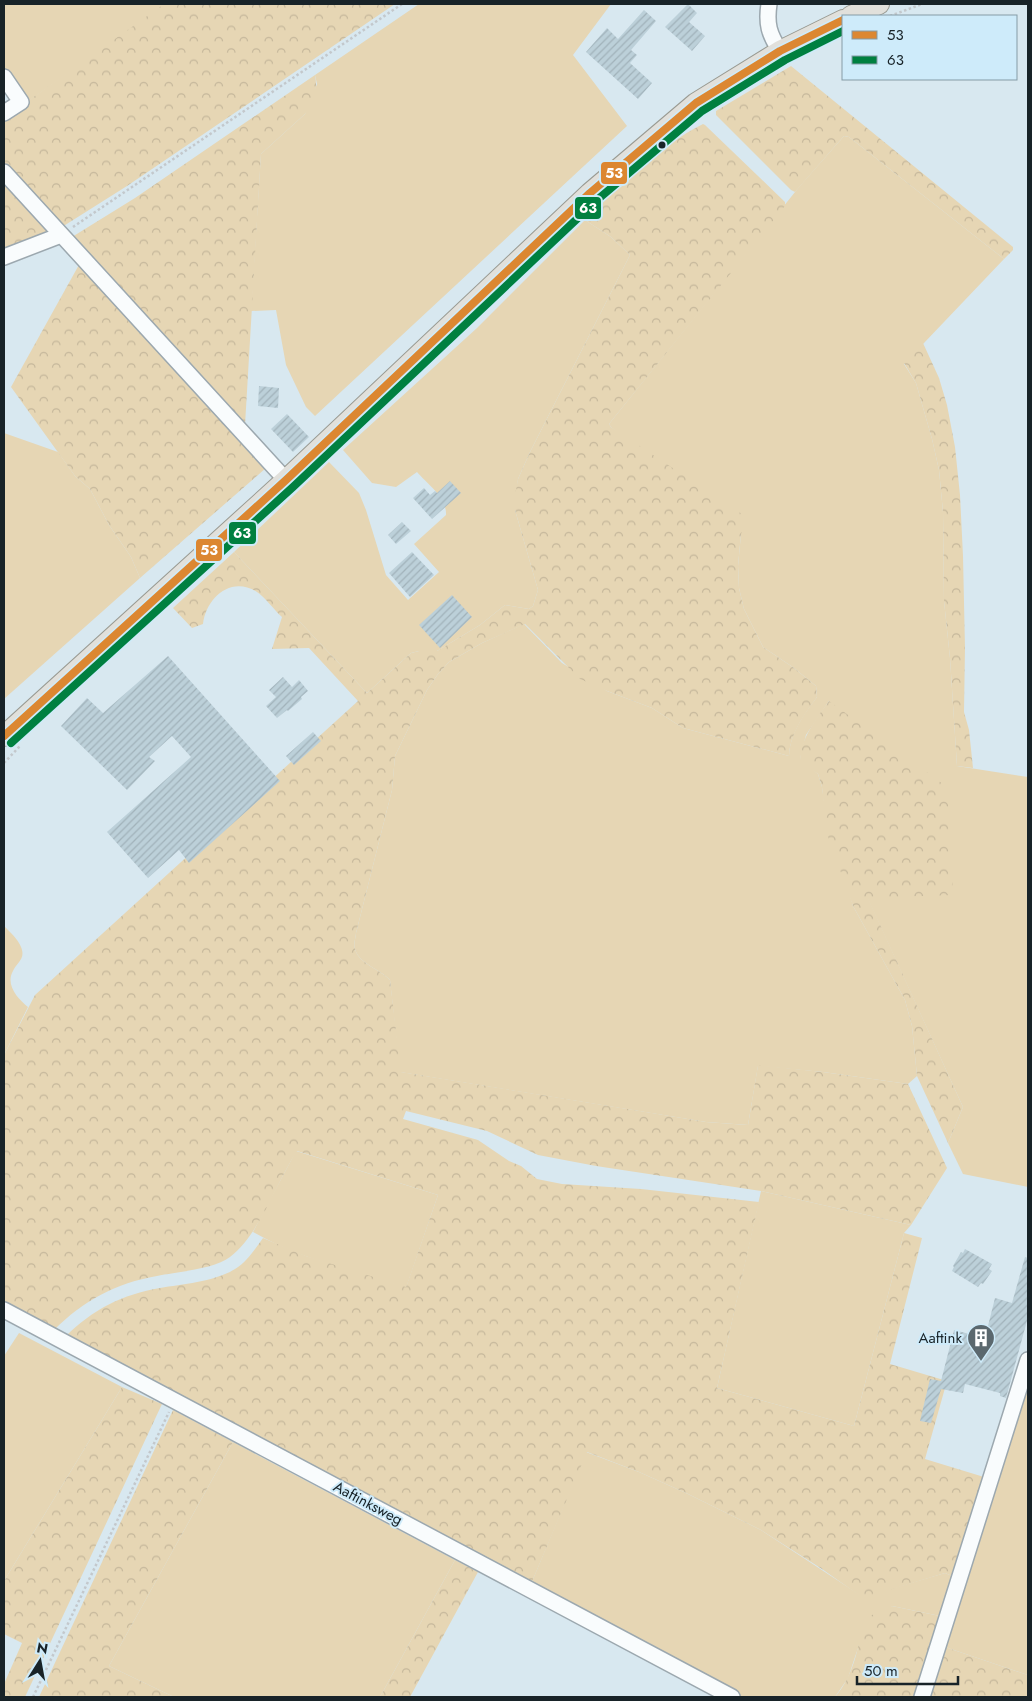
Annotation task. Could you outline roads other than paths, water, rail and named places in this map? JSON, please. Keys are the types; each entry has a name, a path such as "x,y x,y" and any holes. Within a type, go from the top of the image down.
{"main road":[{"path":"853,15 879,4"},
{"path":"4,736 286,480 590,193 696,103 780,52 842,21"}],"street":[{"path":"769,4 768,28 780,52"},
{"path":"4,77 21,102 4,113"},
{"path":"4,172 286,480"},
{"path":"4,257 61,235"},
{"name":"Aaftinksweg","path":"4,1310 732,1697"},
{"path":"922,1697 1028,1360"}],"place":[{"name":"Aaftink","path":"981,1362"}]}
